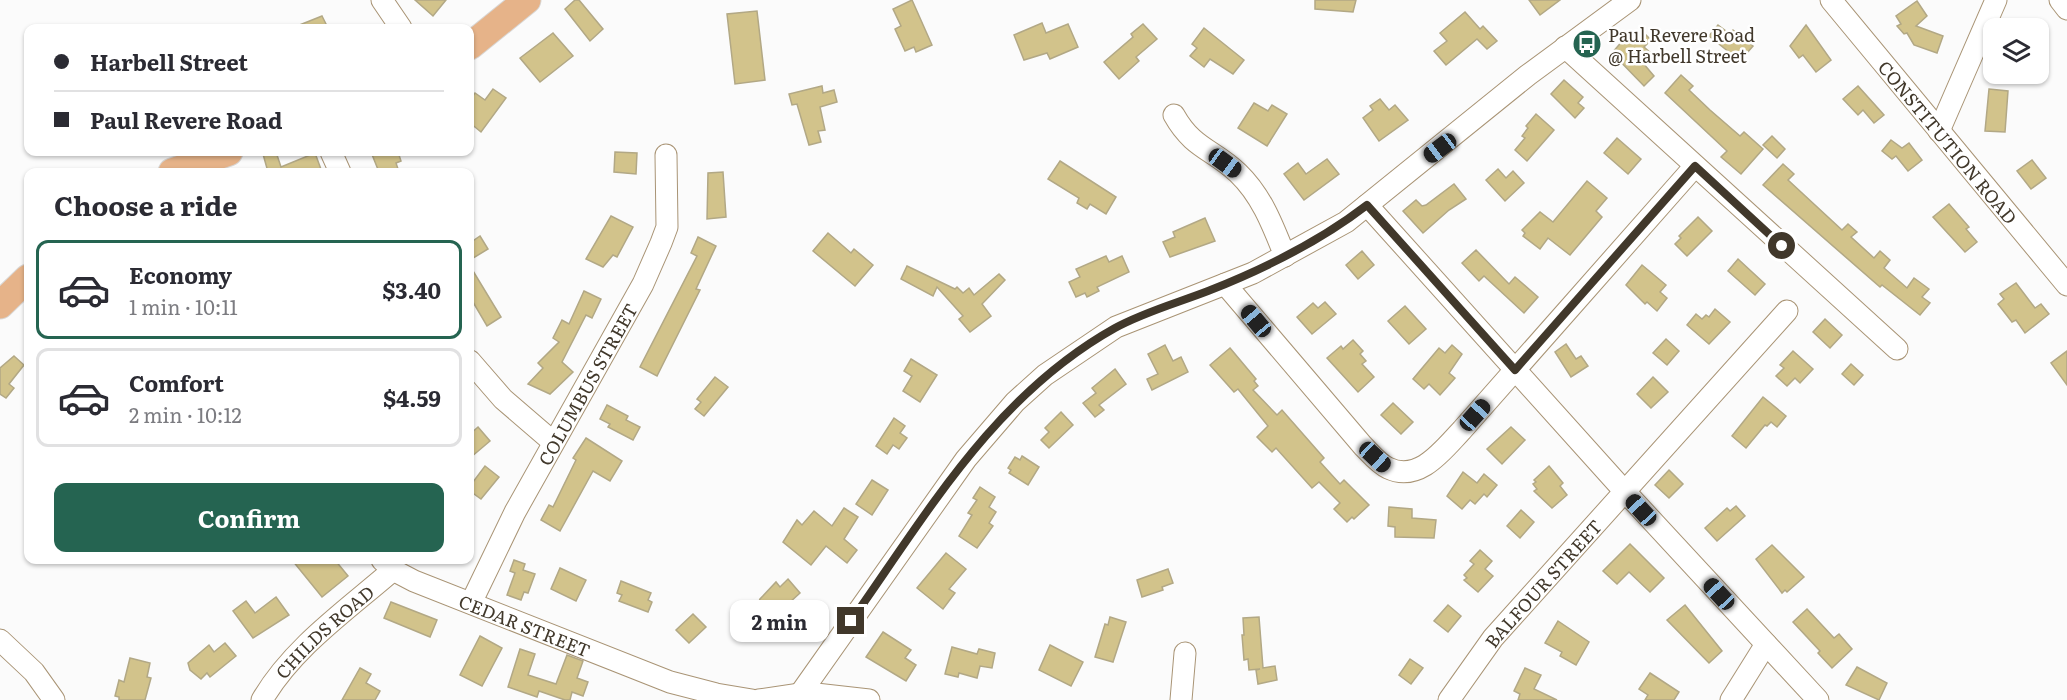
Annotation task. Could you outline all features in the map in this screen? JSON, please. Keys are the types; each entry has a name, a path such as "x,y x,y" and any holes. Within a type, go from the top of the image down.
{"main road":[{"path":"474,43 527,0"},
{"path":"183,168 218,156"},
{"path":"0,305 24,282"}],"street":[{"path":"382,0 398,24"},
{"path":"800,694 956,472 1015,402 1045,375 1116,327 1225,284 1286,256 1346,222 1564,47 1630,0"},
{"name":"CONSTITUTION ROAD","path":"1831,0 2067,285"},
{"path":"1939,130 1996,0"},
{"path":"2060,0 2067,9"},
{"path":"1564,47 1897,349"},
{"path":"1174,115 1191,140 1236,171 1253,189 1272,222 1286,256"},
{"name":"COLUMBUS STREET","path":"471,603 554,442 643,284 662,243 667,227 666,155"},
{"path":"1225,284 1340,420 1386,468 1400,472 1413,471 1425,466 1462,430 1695,166"},
{"path":"1367,205 1626,493 1818,700"},
{"name":"BALFOUR STREET","path":"1449,700 1493,638 1626,493 1787,311"},
{"path":"474,366 503,399 554,442"},
{"name":"CEDAR STREET","path":"387,565 674,691 716,694 752,700"},
{"name":"CHILDS ROAD","path":"262,700 277,675 387,565"},
{"path":"0,640 34,672 54,700"},
{"path":"1731,700 1766,644"},
{"path":"1181,700 1185,653"},
{"path":"759,700 800,694 836,695 869,700"}],"building":[{"path":"415,0 446,0 433,16"},
{"path":"575,0 579,0 603,29 590,41 565,9"},
{"path":"912,0 932,45 916,52 914,47 905,51 895,29 901,26 893,9"},
{"path":"1315,0 1356,0 1353,12 1315,9"},
{"path":"1529,0 1560,0 1540,15"},
{"path":"1917,1 1927,16 1916,26 1943,36 1937,53 1914,45 1907,33 1904,34 1897,26 1901,24 1896,16"},
{"path":"757,11 765,80 735,84 727,14"},
{"path":"1465,12 1480,29 1483,26 1497,41 1487,49 1477,39 1446,65 1434,51 1447,41 1440,33"},
{"path":"322,16 326,24 302,24"},
{"path":"1042,23 1046,33 1068,24 1078,47 1050,59 1047,53 1024,60 1014,35"},
{"path":"1143,24 1157,39 1136,57 1139,61 1119,79 1104,62 1133,37 1131,34"},
{"path":"1718,25 1730,34 1733,30 1753,46 1740,61 1709,36"},
{"path":"1806,25 1831,60 1816,72 1803,55 1799,58 1790,46"},
{"path":"1204,28 1244,60 1233,74 1210,59 1204,67 1190,56 1197,48 1192,44"},
{"path":"1630,32 1636,38 1643,32 1651,40 1644,47 1652,54 1643,63 1654,76 1644,86 1612,53"},
{"path":"553,33 573,56 540,82 520,58"},
{"path":"1681,75 1693,86 1689,90 1710,110 1740,136 1744,132 1763,149 1741,174 1721,157 1727,151 1665,93"},
{"path":"1564,80 1583,97 1578,103 1584,108 1575,118 1551,94"},
{"path":"822,86 823,93 834,90 837,102 820,107 825,130 818,131 821,142 809,145 797,104 792,105 789,94"},
{"path":"1858,86 1884,115 1874,123 1863,110 1858,115 1843,99"},
{"path":"493,89 506,98 481,132 474,126 474,94 485,100"},
{"path":"1989,89 2008,91 2005,132 1985,131"},
{"path":"1380,99 1389,110 1395,105 1408,120 1379,141 1363,118 1373,110 1370,106"},
{"path":"1254,103 1268,111 1272,105 1287,114 1267,146 1238,128"},
{"path":"1536,114 1554,130 1527,161 1515,150 1525,138 1522,136 1528,128 1526,126"},
{"path":"1772,136 1785,149 1777,158 1763,145"},
{"path":"1617,138 1641,159 1628,174 1604,153"},
{"path":"1891,140 1902,148 1909,143 1922,160 1908,171 1896,156 1892,159 1882,151"},
{"path":"615,152 637,153 636,174 614,172"},
{"path":"264,156 277,156 281,167 308,156 316,156 321,168 267,168"},
{"path":"373,156 399,156 401,161 396,163 398,168 377,168"},
{"path":"1327,159 1339,174 1304,200 1284,174 1298,163 1306,174"},
{"path":"2032,160 2046,178 2031,189 2017,171"},
{"path":"1060,161 1116,197 1106,214 1090,204 1087,209 1077,203 1079,198 1048,179"},
{"path":"1783,164 1794,174 1788,180 1842,230 1848,224 1857,232 1851,237 1874,258 1880,251 1890,260 1884,268 1907,288 1914,278 1929,289 1922,297 1930,303 1920,315 1882,285 1880,287 1763,185"},
{"path":"1498,169 1506,178 1513,171 1524,183 1505,201 1486,180"},
{"path":"723,172 726,217 707,219 708,173"},
{"path":"1587,181 1607,198 1596,211 1602,217 1570,255 1548,238 1540,249 1523,236 1525,233 1522,230 1540,212 1553,222"},
{"path":"1454,184 1466,199 1449,210 1423,233 1403,211 1416,200 1422,206 1426,205"},
{"path":"1949,204 1969,227 1966,229 1977,242 1965,252 1933,217"},
{"path":"611,216 633,227 617,257 613,255 603,267 586,259"},
{"path":"1698,217 1712,231 1687,256 1675,244 1681,238 1679,236"},
{"path":"1205,218 1215,241 1170,257 1163,242 1175,237 1173,232"},
{"path":"828,233 851,253 854,249 873,265 855,286 813,251"},
{"path":"480,236 488,249 474,258 474,240"},
{"path":"698,237 716,246 696,289 700,290 657,376 640,367 697,256 691,253"},
{"path":"1476,250 1509,284 1515,277 1538,297 1524,313 1484,276 1479,281 1462,263"},
{"path":"1362,251 1374,265 1358,279 1346,265"},
{"path":"1106,256 1109,262 1122,256 1129,272 1097,287 1099,291 1087,297 1085,293 1076,297 1069,282 1080,277 1076,269"},
{"path":"1738,259 1765,284 1755,295 1728,271"},
{"path":"1642,265 1666,285 1660,292 1667,298 1657,311 1647,302 1645,304 1626,285"},
{"path":"907,266 955,289 957,287 963,293 969,288 974,295 999,274 1005,280 982,304 991,316 970,332 959,319 963,316 937,287 933,296 901,279"},
{"path":"474,273 501,317 487,326 474,304"},
{"path":"2016,283 2035,308 2041,304 2049,314 2025,333 2016,320 2012,322 1998,304 2004,299 2000,294"},
{"path":"584,291 601,299 592,318 586,315 562,362 573,372 550,394 528,384 543,368 538,363 559,342 553,338 562,320 569,324"},
{"path":"1325,302 1336,314 1312,334 1297,317 1313,303 1318,308"},
{"path":"1405,306 1426,329 1409,344 1388,321"},
{"path":"1715,309 1730,322 1709,344 1687,325 1696,314 1702,319 1706,315 1709,317"},
{"path":"1825,319 1842,335 1830,348 1813,332"},
{"path":"1666,339 1679,351 1667,365 1653,353"},
{"path":"1353,340 1363,351 1360,354 1366,361 1362,364 1374,377 1358,392 1327,358 1341,346 1343,349"},
{"path":"1566,344 1576,359 1581,356 1588,366 1571,377 1555,352"},
{"path":"1165,345 1173,361 1181,357 1188,372 1152,390 1147,379 1158,374 1148,354"},
{"path":"1452,345 1462,354 1449,373 1455,378 1440,395 1429,384 1424,389 1413,379 1439,348 1445,353"},
{"path":"1230,348 1256,379 1254,381 1258,386 1253,390 1277,415 1282,410 1324,458 1320,462 1340,484 1344,480 1369,505 1354,519 1352,517 1347,522 1334,509 1340,503 1319,482 1312,488 1276,448 1272,452 1257,437 1268,426 1238,389 1234,392 1210,365"},
{"path":"1793,351 1813,369 1800,383 1795,378 1787,386 1776,376 1784,368 1780,365"},
{"path":"2067,351 2067,385 2051,363"},
{"path":"14,356 24,365 9,384 14,388 6,398 0,394 0,368"},
{"path":"911,359 937,375 920,402 903,391 912,376 904,371"},
{"path":"1851,364 1863,375 1854,385 1842,374"},
{"path":"1115,369 1126,384 1099,405 1104,410 1095,417 1083,403 1096,393 1092,388"},
{"path":"715,377 728,387 704,416 695,409 701,402 697,399"},
{"path":"1653,377 1668,392 1651,408 1637,394"},
{"path":"1763,397 1786,416 1777,427 1771,422 1765,425 1746,448 1732,436"},
{"path":"1393,403 1413,422 1401,434 1381,415"},
{"path":"607,405 628,416 626,420 640,427 633,440 608,427 610,424 600,419"},
{"path":"1061,412 1073,425 1049,448 1041,440 1049,432 1045,428"},
{"path":"894,418 905,426 900,433 907,438 899,449 893,445 887,454 876,446"},
{"path":"478,427 490,441 474,455 474,430"},
{"path":"1511,427 1525,440 1502,464 1487,449"},
{"path":"586,438 622,461 610,481 593,471 560,531 541,520 549,505 553,507 576,460 573,458"},
{"path":"1022,456 1039,467 1028,485 1009,473 1011,470 1008,468 1015,457 1020,460"},
{"path":"485,466 499,477 481,499 474,494 474,481"},
{"path":"1549,466 1563,483 1560,486 1567,495 1552,508 1534,491 1537,489 1533,484 1536,482 1534,480"},
{"path":"1669,470 1683,484 1669,498 1655,485"},
{"path":"1463,472 1477,483 1484,474 1497,485 1487,497 1484,494 1475,504 1470,500 1462,509 1447,496"},
{"path":"872,480 888,490 872,515 856,504"},
{"path":"980,487 995,497 989,507 996,512 989,523 993,526 977,548 959,536 972,515 968,513 977,500 973,498"},
{"path":"1736,506 1745,516 1717,541 1705,528 1727,508 1730,511"},
{"path":"1389,507 1412,509 1412,518 1436,520 1434,538 1395,537 1395,527 1388,526"},
{"path":"844,508 858,517 844,539 857,550 847,563 826,546 811,565 783,542 797,520 802,525 814,511 832,526"},
{"path":"1521,510 1534,522 1520,538 1507,526"},
{"path":"1630,544 1664,578 1650,592 1629,572 1617,584 1603,571"},
{"path":"1772,545 1804,577 1787,592 1785,590 1782,593 1756,559"},
{"path":"1480,550 1492,561 1485,569 1493,576 1478,592 1464,580 1467,578 1464,575 1474,564 1470,561"},
{"path":"946,553 966,569 949,589 955,593 943,609 917,588"},
{"path":"514,560 525,564 523,570 535,574 528,593 524,592 521,600 507,595 515,573 510,571"},
{"path":"295,564 338,564 348,576 322,597"},
{"path":"560,568 586,580 576,601 551,589"},
{"path":"1168,569 1173,583 1162,587 1163,590 1142,597 1137,580"},
{"path":"788,579 800,593 776,615 775,639 757,638 757,607 760,599 776,582 780,587"},
{"path":"621,581 651,593 648,600 652,602 648,612 619,601 622,595 617,593"},
{"path":"276,597 289,615 253,638 233,611 246,601 255,613"},
{"path":"391,602 437,620 430,637 384,618"},
{"path":"1448,605 1461,616 1448,632 1434,621"},
{"path":"1685,605 1722,651 1709,663 1667,620"},
{"path":"1807,609 1834,638 1839,634 1852,649 1832,668 1818,653 1820,651 1793,622"},
{"path":"693,614 706,627 689,643 676,630"},
{"path":"1110,617 1126,622 1113,662 1095,657 1105,624 1108,625"},
{"path":"1259,617 1263,668 1275,666 1277,680 1258,684 1256,670 1260,669 1249,670 1248,659 1244,660 1242,635 1244,635 1243,618"},
{"path":"1558,621 1589,642 1576,665 1560,656 1562,652 1545,643"},
{"path":"883,632 911,650 905,658 916,665 906,681 866,657"},
{"path":"480,636 502,648 482,686 460,675"},
{"path":"225,643 236,656 210,677 207,673 201,679 190,670 188,663 209,645 214,652"},
{"path":"1050,645 1083,662 1071,686 1039,670"},
{"path":"952,647 977,654 979,649 995,653 992,668 980,666 977,678 959,673 958,677 945,674"},
{"path":"520,649 535,654 528,675 556,684 567,655 583,661 577,678 588,682 583,696 572,692 570,700 565,700 539,691 537,697 508,687"},
{"path":"130,658 150,663 147,677 151,678 145,700 119,700 119,697 115,696 119,680 124,682"},
{"path":"1410,659 1423,668 1411,684 1399,675"},
{"path":"1857,667 1887,683 1879,700 1846,685"},
{"path":"360,668 371,674 366,683 380,691 375,700 342,700"},
{"path":"1525,668 1541,675 1534,689 1557,700 1518,700 1520,694 1514,691"},
{"path":"1650,673 1679,692 1674,700 1645,700 1648,695 1639,689"}],"place":[{"name":"Paul Revere Road @ Harbell Street","path":"1587,44"}],"route":[{"path":"851,621 974,448 1015,402 1045,375 1116,327 1253,273 1346,222 1367,205 1515,370 1695,166 1782,246"}]}
